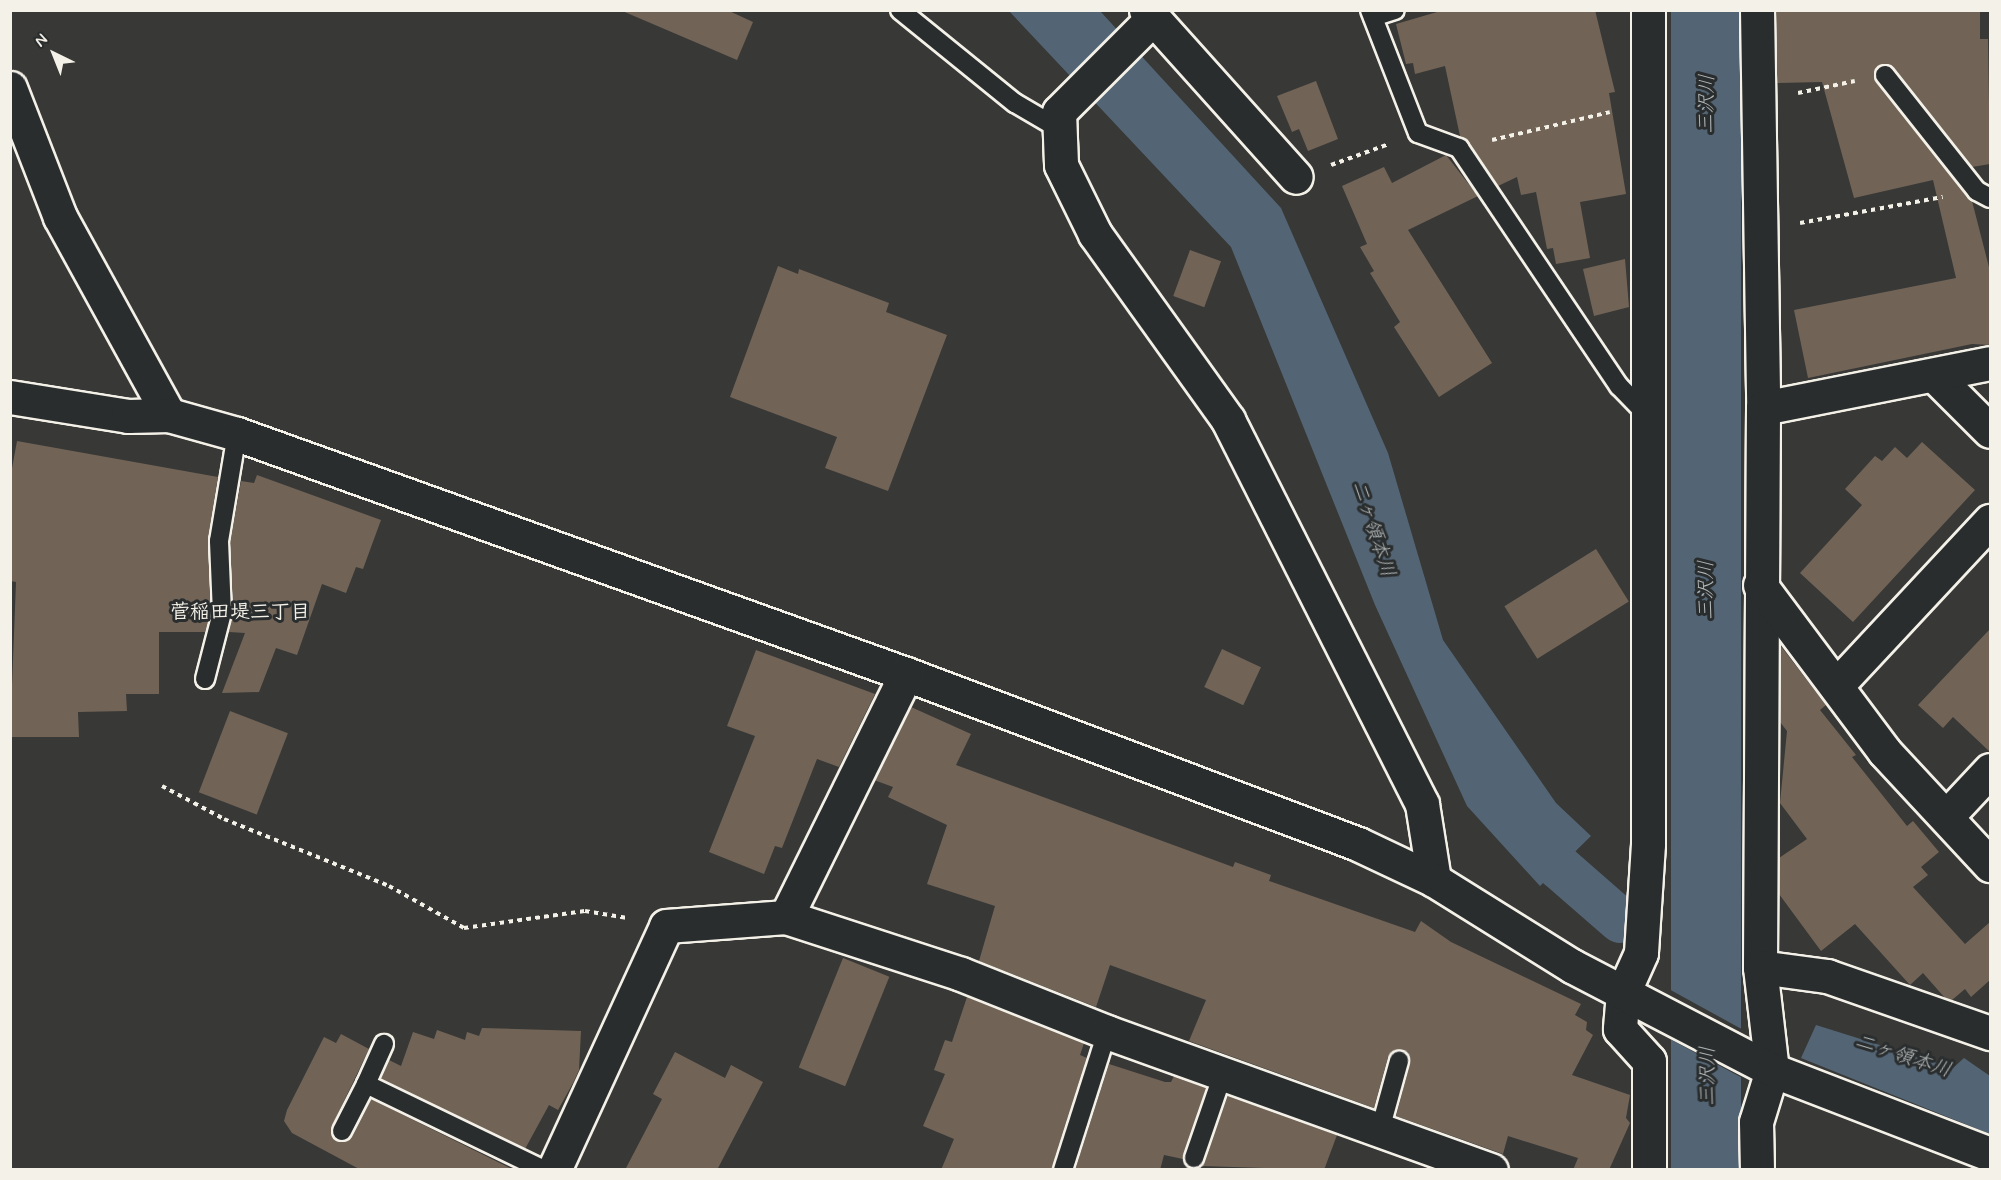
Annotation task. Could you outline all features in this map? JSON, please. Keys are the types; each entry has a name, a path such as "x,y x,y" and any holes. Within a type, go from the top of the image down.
{"street":[{"path":"1648,10 1648,844 1641,952 1623,993 1620,1029 1649,1061 1649,1170"},
{"path":"1757,10 1756,102 1761,230 1763,408 1760,585 1760,967 1763,1064 1756,1122 1757,1170"},
{"path":"1296,177 1149,15 1058,120 1061,165 1095,234 1228,420 1422,804 1434,880"},
{"path":"10,88 60,217 169,415"},
{"path":"1763,408 1990,363"},
{"path":"1934,375 1990,431"},
{"path":"10,397 128,416 169,415 237,434 906,674 1358,844 1434,880 1572,966 1763,1064 1990,1154"},
{"path":"1836,686 1990,521"},
{"path":"1760,585 1884,751 1947,816 1990,865"},
{"path":"786,917 906,674"},
{"path":"1947,816 1990,770"},
{"path":"554,1170 666,926 786,917 961,974 1107,1032 1491,1170"},
{"path":"1760,967 1827,976 1990,1033"}],"lane":[{"path":"900,10 1015,103 1058,120"},
{"path":"1395,10 1371,14 1418,133 1460,148 1619,386 1649,417"},
{"path":"1886,75 1984,194"},
{"path":"206,679 222,613 219,541 237,434"},
{"path":"1063,1170 1107,1032"},
{"path":"342,1131 384,1044"},
{"path":"1380,1130 1399,1061"},
{"path":"1194,1158 1223,1074"},
{"path":"366,1084 544,1170"}],"path":[{"path":"1756,102 1886,75"},
{"path":"1460,148 1649,103"},
{"path":"1296,177 1418,133"},
{"path":"1761,230 1984,194"},
{"path":"162,786 224,819 389,886 464,928 585,911 666,926"}],"water":[{"path":"1009,11 1100,11 1281,208 1388,453 1443,640 1556,803 1591,836 1540,886 1467,806 1375,605 1231,247"},
{"name":"三沢川","path":"1671,11 1741,11 1741,1170 1671,1170"},
{"path":"1816,1025 1953,1068 1964,1058 1990,1076 1990,1134 1801,1058"}],"pier":[{"path":"1667,988 1747,1032 1748,1081 1666,1037"}],"building":[{"path":"620,10 727,10 753,22 737,60"},
{"path":"1444,10 1595,10 1615,92 1609,93 1626,194 1580,202 1590,258 1556,264 1553,248 1547,249 1536,192 1521,195 1517,177 1498,186 1460,136 1445,66 1415,74 1413,63 1406,64 1396,24"},
{"path":"1776,10 1980,10 1980,39 1988,39 1990,164 1972,167 1893,68 1879,66 1874,76 1972,201 1990,271 1990,345 1972,344 1808,378 1794,310 1956,278 1933,180 1854,198 1822,82 1777,83"},
{"path":"1316,81 1338,139 1308,151 1299,129 1292,132 1277,96"},
{"path":"1446,155 1478,196 1408,230 1492,363 1439,397 1394,327 1400,322 1370,273 1374,271 1360,247 1367,244 1342,186 1384,167 1392,183"},
{"path":"1190,250 1221,261 1204,307 1173,296"},
{"path":"1625,259 1629,307 1594,316 1583,269"},
{"path":"778,266 798,274 799,269 889,303 886,312 947,335 888,491 825,468 837,437 730,397"},
{"path":"17,441 218,477 208,539 211,612 205,632 159,632 159,694 126,694 127,711 78,712 79,737 10,737 16,582 10,581 10,479"},
{"path":"1922,442 1975,490 1853,622 1800,573 1862,505 1845,489 1875,456 1882,461 1895,447 1907,458"},
{"path":"257,475 381,520 363,569 356,567 346,593 322,584 297,655 276,648 259,692 222,693 245,633 229,632 233,613 230,542 241,481 254,483"},
{"path":"1596,549 1629,602 1537,659 1504,606"},
{"path":"1990,629 1990,752 1953,717 1943,728 1918,705"},
{"path":"1780,645 1826,705 1820,710 1856,755 1852,757 1907,826 1913,821 1939,852 1921,867 1928,875 1913,887 1965,944 1990,922 1990,980 1971,997 1965,989 1952,1000 1945,998 1923,973 1910,985 1855,924 1821,951 1779,894 1779,858 1807,839 1780,803 1787,731 1780,722"},
{"path":"1222,649 1261,667 1243,705 1204,687"},
{"path":"756,650 875,694 839,767 817,759 782,848 775,846 764,874 709,852 755,736 727,726"},
{"path":"911,707 971,734 956,765 1233,867 1235,862 1271,875 1269,881 1415,932 1421,921 1451,942 1581,1004 1575,1015 1587,1022 1586,1030 1593,1035 1572,1075 1630,1095 1626,1118 1630,1123 1609,1170 1573,1170 1578,1158 1508,1136 1503,1154 1396,1116 1410,1063 1403,1050 1388,1057 1374,1108 1189,1041 1206,1000 1110,965 1096,1007 979,961 995,906 927,884 947,825 888,797 893,787 874,780"},
{"path":"230,711 288,733 257,814 199,792"},
{"path":"843,958 889,977 845,1086 799,1067"},
{"path":"967,997 1084,1043 1080,1055 1087,1058 1052,1170 941,1170 954,1139 923,1126 945,1074 934,1070 945,1040 952,1042"},
{"path":"482,1028 581,1031 579,1070 573,1083 558,1110 549,1105 525,1149 381,1079 389,1060 401,1066 413,1032 434,1039 437,1030 465,1040 467,1032 479,1036"},
{"path":"341,1034 369,1049 332,1126 336,1141 352,1137 371,1099 514,1170 361,1170 292,1133 284,1121 287,1110 324,1037 336,1043"},
{"path":"675,1052 725,1078 731,1065 763,1082 717,1170 625,1170 662,1099 653,1094"},
{"path":"1109,1064 1165,1082 1171,1082 1174,1076 1206,1088 1183,1159 1164,1155 1160,1170 1075,1170"},
{"path":"1228,1095 1337,1135 1324,1170 1202,1166"}],"waterway":[{"name":"二ヶ領本川","path":"1519,821 1558,866 1620,920"}],"district":[{"name":"菅稲田堤三丁目","path":"240,612"}]}
